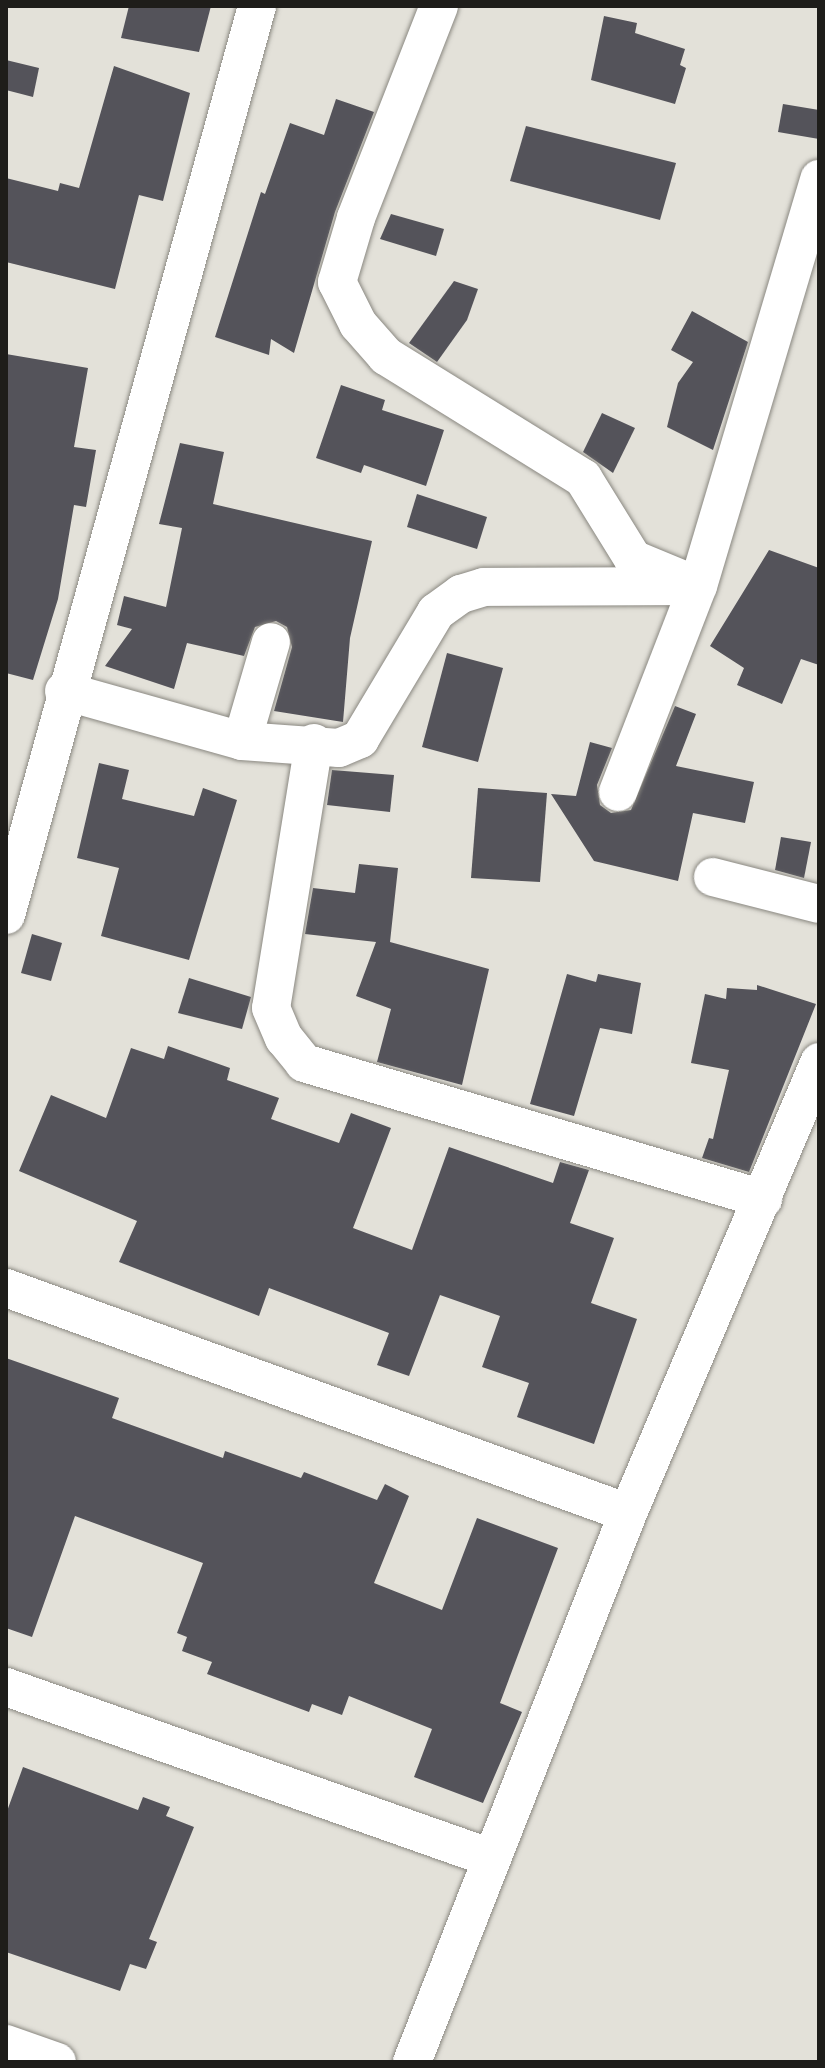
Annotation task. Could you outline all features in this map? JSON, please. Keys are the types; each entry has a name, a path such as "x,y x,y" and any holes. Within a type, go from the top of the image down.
{"street":[{"path":"6,915 21,816 64,691 135,459 257,6"},
{"path":"439,6 356,218 337,282 358,324 386,356 583,478 633,559 698,586"},
{"path":"618,792 698,586 819,179"},
{"path":"64,691 242,741 314,743 339,748 360,739 436,612 461,594 484,587 698,586"},
{"path":"242,741 271,642"},
{"path":"314,743 271,1008 284,1038 304,1063 763,1199"},
{"path":"713,877 819,904"},
{"path":"412,2062 628,1513 819,1062"},
{"path":"6,1288 628,1513"},
{"path":"6,1687 491,1858"},
{"path":"6,2044 57,2062"}],"building":[{"path":"129,6 211,6 199,52 121,38"},
{"path":"604,16 637,23 635,33 685,49 680,65 686,68 675,104 591,80"},
{"path":"6,60 39,68 33,97 6,90"},
{"path":"114,66 190,93 163,201 139,195 115,289 6,262 6,178 58,191 60,183 79,188"},
{"path":"336,99 374,112 335,212 294,353 271,339 269,355 215,337 261,192 265,194 290,123 324,135"},
{"path":"783,104 819,110 819,139 778,132"},
{"path":"526,126 676,163 660,220 510,181"},
{"path":"391,214 444,229 436,256 380,239"},
{"path":"454,281 478,289 467,320 437,362 409,343"},
{"path":"692,311 748,342 713,450 667,427 678,383 693,362 671,350"},
{"path":"6,354 88,368 74,447 96,450 86,507 74,505 58,599 33,680 6,673"},
{"path":"341,385 385,400 382,410 444,430 426,486 364,465 361,473 316,458"},
{"path":"602,413 635,428 613,473 583,452"},
{"path":"180,443 224,452 213,504 372,541 350,638 343,722 274,711 292,647 287,627 276,621 255,627 244,656 187,643 174,689 105,666 132,629 117,625 124,596 166,607 182,528 159,524"},
{"path":"417,494 487,517 477,549 407,527"},
{"path":"769,550 819,568 819,665 801,659 782,704 737,685 744,668 710,646"},
{"path":"447,653 503,668 478,762 422,747"},
{"path":"675,706 696,714 676,766 754,782 745,823 693,813 678,881 594,861 551,794 576,796 590,742 612,748 597,785 600,805 611,813 631,810"},
{"path":"99,763 129,770 122,799 194,816 203,788 237,800 189,960 101,936 119,868 77,858"},
{"path":"332,770 394,775 390,812 327,805"},
{"path":"478,788 547,793 540,882 471,878"},
{"path":"781,837 811,842 804,878 775,870"},
{"path":"359,864 398,868 390,942 489,969 462,1085 377,1062 391,1009 356,996 376,942 305,934 313,888 355,893"},
{"path":"32,934 62,943 51,981 21,973"},
{"path":"567,974 596,982 598,974 641,983 632,1034 600,1028 574,1116 530,1104"},
{"path":"189,978 251,997 242,1029 178,1013"},
{"path":"757,985 816,1004 749,1172 702,1158 709,1138 713,1139 729,1070 691,1063 705,994 726,999 727,988 757,990"},
{"path":"168,1046 230,1068 227,1080 279,1098 271,1119 339,1143 351,1113 391,1128 353,1228 412,1250 449,1147 553,1183 560,1162 589,1170 570,1223 614,1238 591,1303 637,1319 594,1444 517,1417 529,1383 482,1367 500,1316 440,1295 409,1376 377,1365 389,1333 269,1288 259,1316 119,1262 137,1221 19,1171 51,1095 106,1118 131,1048 164,1059"},
{"path":"6,1358 119,1398 112,1418 223,1458 225,1451 301,1478 304,1472 377,1500 385,1484 409,1496 374,1583 442,1610 477,1518 558,1548 500,1703 522,1712 483,1803 414,1777 432,1729 349,1696 342,1715 312,1704 309,1712 207,1674 212,1662 182,1651 187,1637 177,1633 203,1563 75,1516 32,1637 6,1628"},
{"path":"23,1767 138,1810 143,1797 170,1807 166,1816 194,1827 149,1939 157,1942 146,1969 130,1964 120,1991 6,1952 6,1814"}]}
